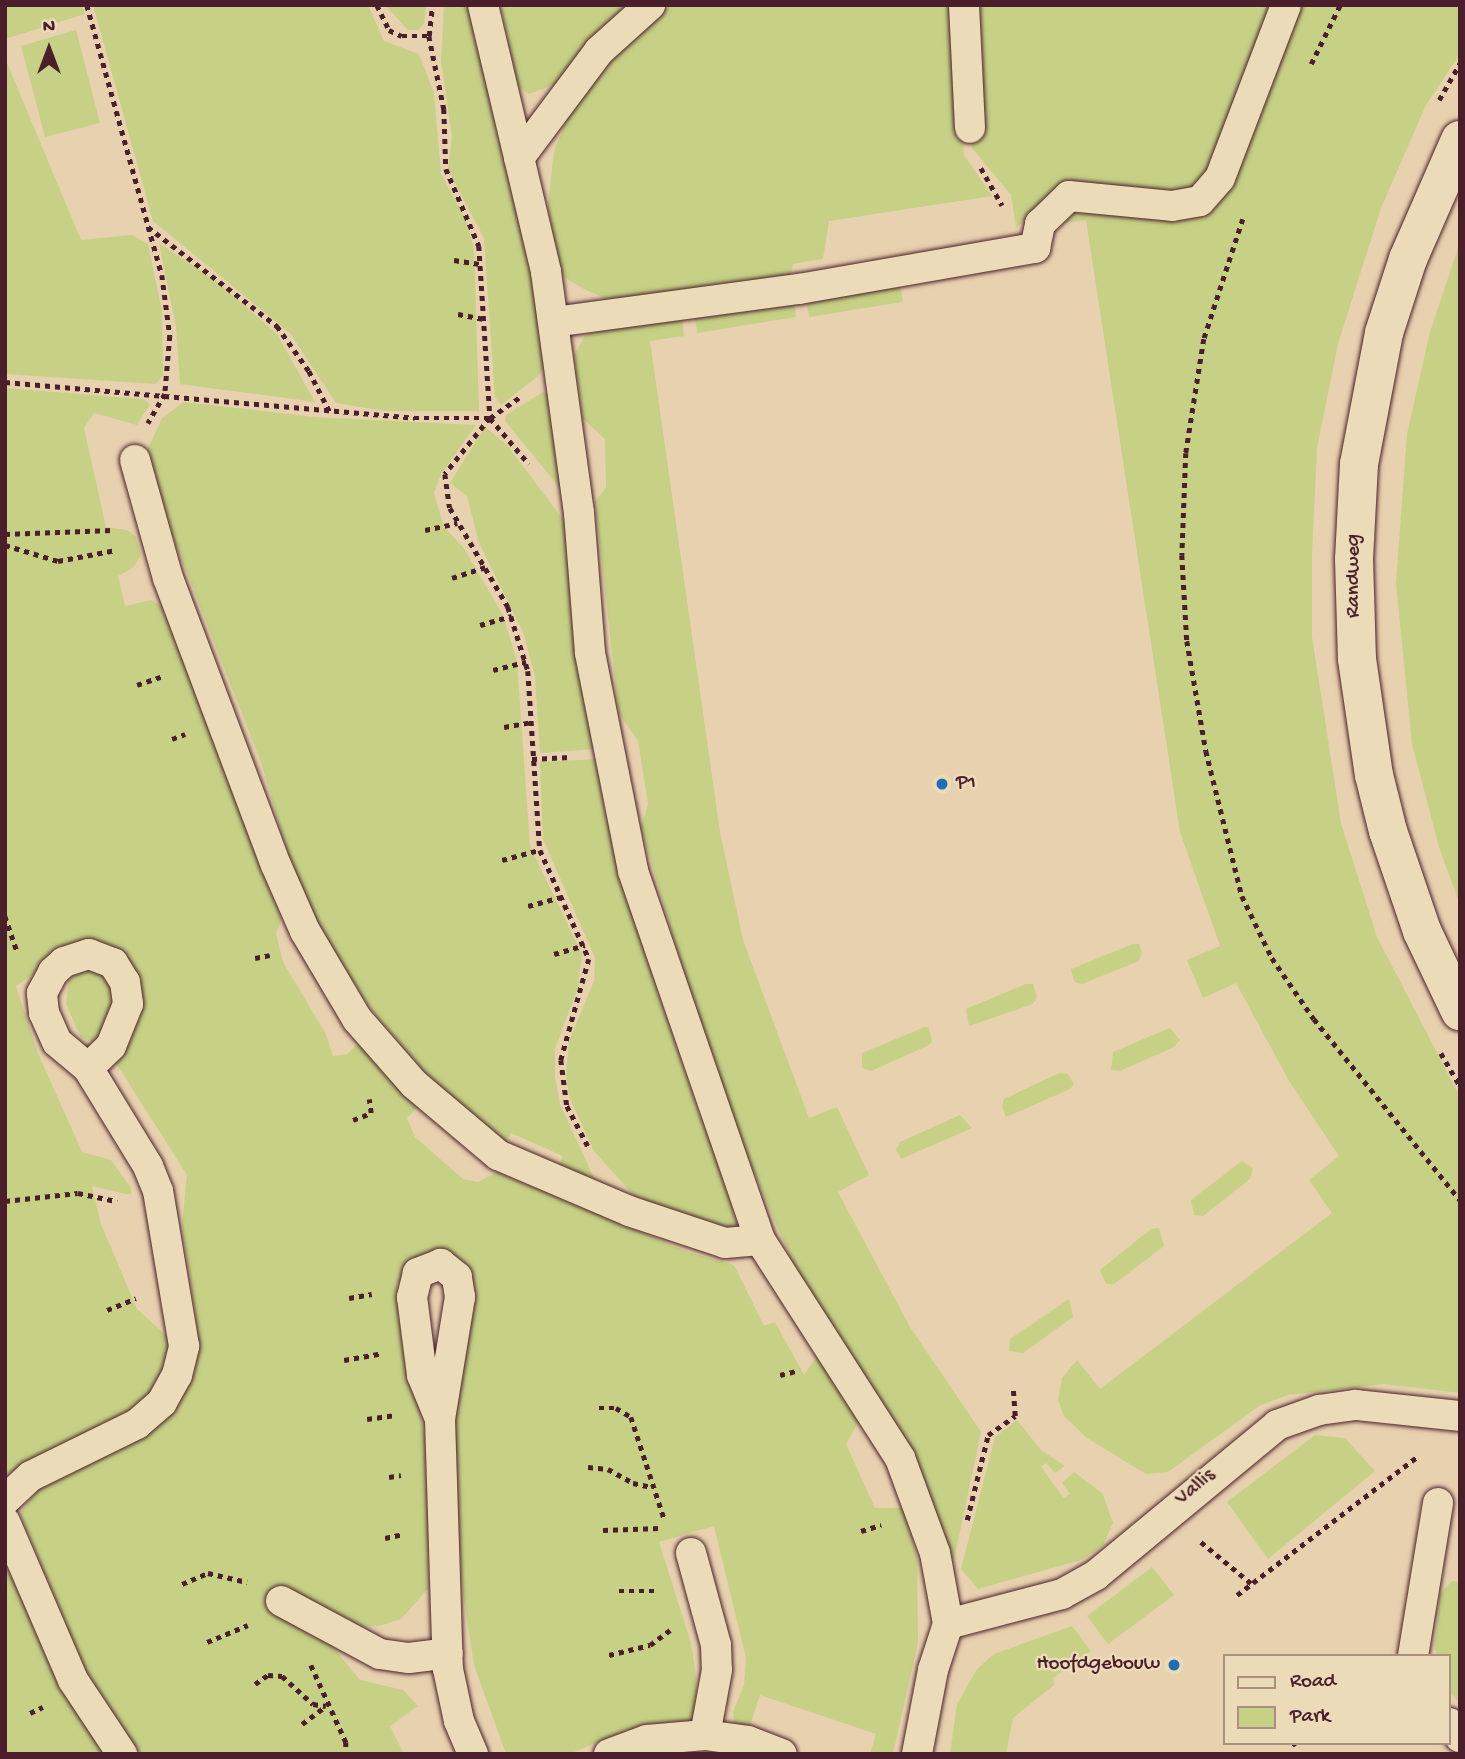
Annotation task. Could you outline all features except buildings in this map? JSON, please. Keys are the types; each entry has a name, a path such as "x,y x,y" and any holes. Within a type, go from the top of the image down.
{"main road":[{"name":"Randweg","path":"1460,140 1408,258 1384,333 1359,464 1354,605 1365,729 1388,831 1422,931 1460,1011"}],"lane":[{"path":"483,5 554,322 579,513 590,653 633,871 760,1240 900,1458 935,1553 948,1624 933,1670 917,1754"},
{"path":"519,158 599,51 650,5"},
{"path":"964,5 970,128"},
{"path":"554,322 799,289 1035,248 1040,224 1069,196 1187,206 1211,193 1286,5"},
{"path":"135,460 168,578 276,865 305,931 357,1019 414,1084 498,1155 629,1212 713,1240 743,1245 760,1240"},
{"path":"5,1500 31,1476 138,1424 162,1402 177,1375 183,1323 162,1214 148,1166 88,1068"},
{"name":"Vallis","path":"948,1624 1062,1594 1096,1575 1165,1514 1276,1425 1319,1410 1366,1405 1460,1416"},
{"path":"440,1419 448,1653 459,1721 473,1754"},
{"path":"1413,1654 1438,1503"},
{"path":"5,1522 73,1680 122,1754"},
{"path":"691,1553 705,1605 717,1670 705,1735"},
{"path":"294,1608 380,1654 409,1658 448,1653"},
{"path":"609,1754 647,1740 705,1735 748,1741 782,1754"}],"path":[{"path":"87,5 162,275 170,336 165,394 139,439 135,460"},
{"path":"377,5 389,30 402,36 429,36"},
{"path":"432,5 429,36 444,109 446,169 472,224 480,264 490,418 562,503 579,513"},
{"path":"1308,72 1340,5"},
{"path":"970,128 969,152 998,191 1010,230 1035,248"},
{"path":"1245,213 1204,339 1186,453 1182,555 1187,641 1206,751 1242,896 1272,958 1314,1019 1460,1200"},
{"path":"147,227 277,326 309,370 330,413"},
{"path":"454,260 480,264"},
{"path":"458,314 483,319"},
{"path":"562,370 490,418 446,474 457,523 512,616 526,662 540,850 585,946 587,975 561,1060 567,1106 591,1151"},
{"path":"5,382 165,394 330,413 490,418"},
{"path":"425,530 457,523"},
{"path":"5,545 58,561 84,559 113,551 155,530"},
{"path":"5,534 74,535"},
{"path":"452,578 485,568"},
{"path":"480,625 512,616"},
{"path":"493,670 526,662"},
{"path":"504,727 532,722"},
{"path":"532,759 580,757"},
{"path":"502,860 540,850"},
{"path":"528,906 562,897"},
{"path":"5,940 14,945"},
{"path":"554,954 585,946"},
{"path":"5,1201 78,1193 162,1214"},
{"path":"966,1525 988,1435 1015,1416 1013,1387"},
{"path":"599,1408 616,1408 631,1417 667,1528 603,1530"},
{"path":"1237,1595 1417,1457"},
{"path":"588,1467 608,1469 633,1483 652,1487"},
{"path":"1165,1514 1252,1584"},
{"path":"182,1584 201,1574 220,1574 294,1608 326,1706 346,1742 346,1754"},
{"path":"609,1655 650,1645 705,1605"},
{"path":"255,1684 268,1675 282,1676 313,1704 326,1706"},
{"path":"302,1724 326,1706"}],"green space":[{"path":"5,5 82,5 85,14 5,39"},
{"path":"93,5 368,5 384,41 419,54 434,93 441,174 465,218 474,248 479,411 384,411 336,403 290,333 153,221"},
{"path":"385,5 426,5 424,24 418,30 408,30"},
{"path":"444,5 471,5 527,246 547,362 538,376 501,405 495,397 484,238 448,170 452,137 441,60"},
{"path":"501,5 630,5 598,34 559,83 529,94 517,85"},
{"path":"671,5 957,5 964,155 992,196 829,221 823,259 793,264 790,278 630,301 607,299 582,288 564,277 554,247 548,206 554,151 571,109 605,66"},
{"path":"972,5 1279,5 1198,192 1058,190 1016,228 1011,195 972,148"},
{"path":"1299,5 1460,5 1460,54 1426,105 1381,208 1338,344 1317,448 1312,554 1312,637 1341,823 1377,937 1460,1097 1460,1393 1384,1384 1288,1395 1259,1406 1168,1472 1146,1474 1087,1438 1064,1416 1058,1400 1062,1378 1077,1360 1100,1389 1332,1213 1309,1180 1339,1156 1288,1079 1236,983 1203,998 1187,960 1220,946 1180,832 1086,220 1051,225 1072,206 1188,217"},
{"path":"76,30 100,123 45,137 21,46"},
{"path":"5,58 81,240 132,235 148,244 162,311 163,375 156,384 5,374"},
{"path":"1460,242 1460,905 1439,847 1412,744 1396,583 1407,434 1430,332"},
{"path":"159,243 215,280 277,334 315,402 180,384 176,327"},
{"path":"900,285 903,302 809,317 806,300"},
{"path":"794,301 796,317 697,333 695,315"},
{"path":"682,317 684,336 650,341 720,832 743,940 809,1118 837,1107 869,1175 838,1192 910,1327 981,1432 954,1560 791,1259 735,1128 712,1069 641,827 648,804 638,741 619,714 595,502 606,487 605,439 583,419 574,355 585,336 595,331"},
{"path":"5,388 144,399 150,404 137,425 94,413 84,428 106,527 127,530 136,537 141,554 134,567 118,576 125,606 151,600 164,608 281,919 276,934 283,962 326,1034 333,1056 347,1054 360,1042 418,1107 407,1118 415,1137 463,1179 478,1182 497,1172 688,1252 734,1265 764,1326 775,1322 804,1375 818,1355 859,1421 846,1444 875,1508 904,1508 917,1559 918,1642 893,1754 870,1754 876,1734 760,1695 748,1732 734,1727 733,1712 744,1685 746,1658 714,1526 659,1542 691,1643 697,1683 694,1717 689,1722 628,1730 569,1754 506,1754 474,1665 463,1594 451,1435 468,1280 397,1282 428,1455 428,1589 401,1619 379,1626 355,1627 329,1642 360,1680 403,1690 418,1706 390,1726 404,1754 139,1754 87,1675 20,1513 39,1488 120,1443 198,1344 198,1332 182,1224 187,1175 116,1063 135,1027 140,999 68,950 16,986 37,1051 82,1152 111,1160 131,1188 131,1194 125,1194 92,1186 101,1224 137,1309 170,1339 168,1364 144,1403 5,1475"},
{"path":"543,392 553,395 565,494 505,421 506,415"},
{"path":"184,402 315,417 476,425 441,474 434,493 444,527 463,547 503,615 517,661 530,846 582,954 578,987 555,1049 555,1076 560,1104 594,1178 558,1169 563,1156 511,1133 505,1146 443,1094 368,1005 318,924 291,865 261,762 167,522 147,451 162,418"},
{"path":"485,427 507,445 568,526 597,749 540,753 535,676 523,632 479,543 467,496 450,483"},
{"path":"598,759 603,804 644,950 698,1110 745,1219 729,1229 649,1206 635,1197 594,1151 570,1099 566,1077 569,1041 594,981 595,958 543,839 540,762"},
{"path":"1139,944 1142,953 1139,961 1082,984 1074,982 1071,969"},
{"path":"86,967 103,972 119,1002 107,1032 93,1042 81,1038 66,1004 69,981"},
{"path":"1026,984 1033,984 1037,997 1033,1004 969,1026 966,1009"},
{"path":"925,1027 929,1028 932,1042 927,1046 871,1071 862,1068 862,1053"},
{"path":"1170,1028 1180,1040 1174,1047 1120,1071 1111,1070 1113,1052"},
{"path":"1059,1073 1068,1074 1074,1084 1070,1089 1006,1117 1002,1106 1004,1099"},
{"path":"960,1115 972,1128 901,1159 896,1150 900,1142"},
{"path":"1242,1161 1253,1168 1250,1179 1203,1216 1194,1215 1191,1200"},
{"path":"1159,1228 1164,1246 1114,1284 1106,1284 1100,1270 1151,1229"},
{"path":"1069,1299 1073,1317 1023,1353 1009,1351 1010,1339"},
{"path":"1017,1420 1041,1450 1065,1466 1055,1473 1046,1463 1041,1467 1064,1498 1070,1494 1062,1483 1074,1472 1103,1494 1113,1523 1103,1545 1081,1560 978,1589 961,1569 995,1437"},
{"path":"1315,1435 1345,1438 1375,1471 1268,1559 1227,1502"},
{"path":"5,1561 57,1682 104,1754 5,1754"},
{"path":"1152,1567 1174,1595 1108,1644 1087,1616"},
{"path":"1452,1581 1460,1582 1460,1704 1451,1693 1451,1654 1436,1654 1440,1594"},
{"path":"1072,1626 1091,1651 1053,1678 1054,1685 1013,1718 1006,1754 950,1754 957,1704 977,1669 994,1654"}],"place":[{"name":"P1","path":"942,784"},
{"name":"Hoofdgebouw","path":"1174,1665"}]}
